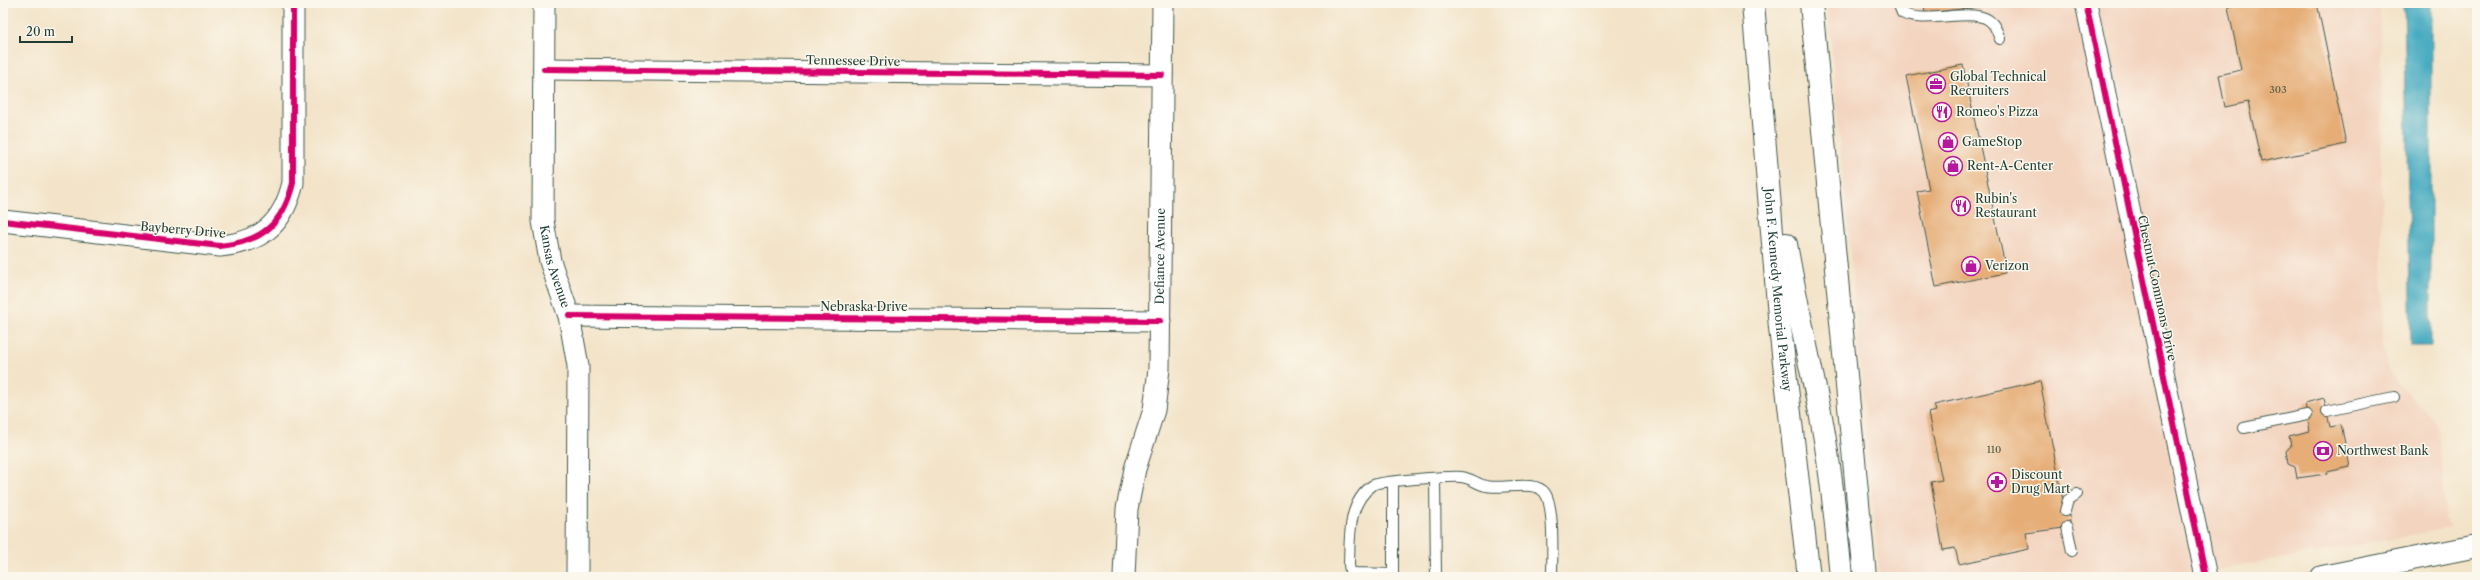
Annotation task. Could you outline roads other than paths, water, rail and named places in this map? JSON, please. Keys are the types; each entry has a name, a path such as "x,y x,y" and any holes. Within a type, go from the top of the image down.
{"main road":[{"name":"John F. Kennedy Memorial Parkway","path":"1753,3 1780,328 1809,577"},
{"path":"1811,3 1865,577"},
{"path":"1762,109 1800,324 1821,417 1832,482 1841,577"},
{"path":"2322,577 2477,546"}],"street":[{"name":"Bayberry Drive","path":"3,221 220,246 239,245 267,231 283,212 289,201 293,183 293,3"},
{"name":"Kansas Avenue","path":"544,3 543,221 550,261 569,316 578,366 577,577"},
{"name":"Defiance Avenue","path":"1124,577 1126,509 1135,469 1154,410 1159,369 1163,3"},
{"name":"Chestnut Commons Drive","path":"2086,3 2206,577"},
{"name":"Tennessee Drive","path":"544,69 1162,75"},
{"name":"Nebraska Drive","path":"569,316 1160,321"}],"lane":[{"path":"1898,3 1902,13 1915,18 1982,16 1993,23 2000,39"},
{"path":"2327,411 2394,397"},
{"path":"2244,428 2307,415"},
{"path":"1393,482 1392,576 1355,573 1350,571 1351,518 1360,499 1375,483 1460,477 1486,486 1533,486 1541,488 1546,494 1550,509 1553,535 1552,577"},
{"path":"1435,479 1436,577"},
{"path":"2065,511 2068,500 2078,494"},
{"path":"2067,528 2072,551"}],"water":[{"path":"2404,3 2431,3 2431,346 2411,346"}],"place":[{"name":"Global Technical Recruiters","path":"1936,84"},
{"name":"Romeo's Pizza","path":"1942,112"},
{"name":"GameStop","path":"1948,142"},
{"name":"Rent-A-Center","path":"1953,166"},
{"name":"Rubin's Restaurant","path":"1961,206"},
{"name":"Verizon","path":"1971,266"},
{"name":"Northwest Bank","path":"2323,451"},
{"name":"Discount Drug Mart","path":"1997,482"}]}
